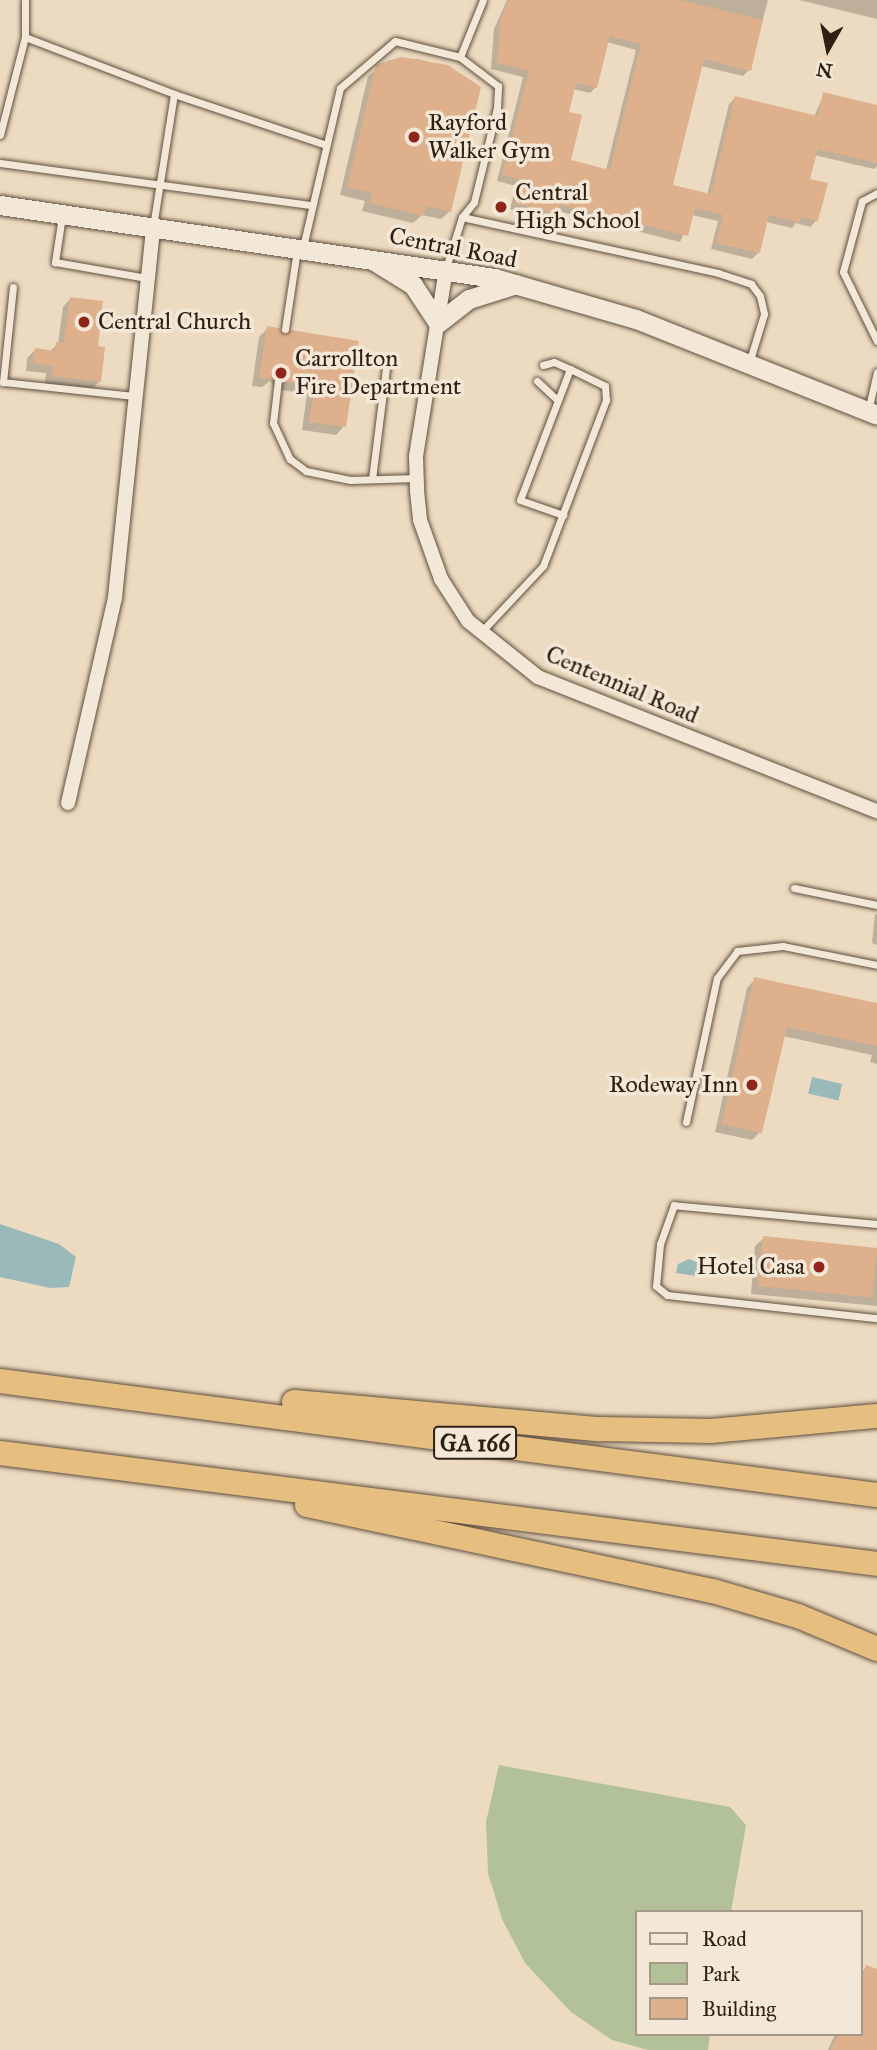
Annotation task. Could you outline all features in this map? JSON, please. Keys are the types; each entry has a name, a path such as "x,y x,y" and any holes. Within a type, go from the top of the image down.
{"highway":[{"path":"0,1381 74,1390 185,1389 391,1413 599,1429 711,1432 877,1416"},
{"name":"GA 166","path":"74,1390 877,1495"},
{"path":"0,1453 877,1564"},
{"path":"208,1480 346,1514 713,1591 798,1616 877,1649"}],"street":[{"name":"Central Road","path":"0,205 446,269 517,284 636,319 872,414"},
{"path":"68,803 115,597 153,227"},
{"path":"367,257 413,285 438,323 469,299 517,284"},
{"name":"Centennial Road","path":"446,269 416,478 420,520 441,579 468,621 538,677 591,701 877,811"}],"lane":[{"path":"0,135 25,37 25,0"},
{"path":"460,57 483,0"},
{"path":"25,37 174,94 326,145"},
{"path":"285,329 300,247 313,205 340,88 395,41 460,57 498,86 498,108 474,202 463,217 446,269"},
{"path":"153,227 174,94"},
{"path":"0,163 313,205"},
{"path":"877,192 862,201 843,272 877,341"},
{"path":"63,213 55,262 147,278"},
{"path":"463,217 751,284 760,296 764,314 749,364"},
{"path":"13,287 3,382 136,396"},
{"path":"372,479 387,361"},
{"path":"481,632 543,566 607,393 605,386 554,362 543,366"},
{"path":"563,515 520,500 556,399 570,369"},
{"path":"872,414 877,372"},
{"path":"278,380 273,423 290,459 323,478 416,478"},
{"path":"537,381 556,399"},
{"path":"794,888 877,905"},
{"path":"686,1122 717,978 737,951 783,946 877,965"},
{"path":"877,1224 674,1205 660,1244 656,1286 667,1295 877,1318"}],"green space":[{"path":"499,1765 730,1807 746,1825 731,1910 636,1910 636,2036 710,2036 708,2050 648,2050 612,2040 571,2012 525,1963 502,1919 488,1873 486,1822"}],"water":[{"path":"812,1077 842,1084 838,1101 808,1094"},
{"path":"0,1224 59,1244 76,1257 69,1287 50,1288 0,1277"},
{"path":"689,1259 704,1265 704,1277 676,1273 678,1264"}],"building":[{"path":"508,0 680,0 763,20 751,71 704,59 673,185 711,194 735,96 818,116 823,92 877,105 877,163 818,149 810,179 828,183 818,221 801,217 800,223 769,215 760,253 716,243 723,215 695,208 688,236 560,205 557,214 515,203 521,180 502,175 529,71 497,63 500,21","holes":["610,36 641,44 610,170 571,160 582,115 569,112 576,83 597,88"]},
{"name":"Rayford Walker Gym","path":"401,57 448,65 481,87 451,212 426,206 423,216 370,203 372,193 347,187 376,65"},
{"name":"Central Church","path":"70,297 103,301 98,346 105,347 101,382 52,376 53,366 33,363 35,348 55,351 56,342 64,343"},
{"name":"Carrollton Fire Department","path":"267,326 279,328 285,335 291,330 359,341 346,427 309,422 315,386 284,381 279,374 272,379 259,378"},
{"name":"Rodeway Inn","path":"754,977 877,1003 877,1046 787,1027 762,1133 722,1124"},
{"name":"Hotel Casa","path":"763,1236 877,1248 872,1298 758,1286"},
{"path":"866,1965 877,1969 877,2050 831,2050 837,2036 863,2036 863,1972"}],"place":[{"name":"Rayford Walker Gym","path":"414,137"},
{"name":"Central High School","path":"501,207"},
{"name":"Central Church","path":"84,322"},
{"name":"Carrollton Fire Department","path":"281,373"},
{"name":"Rodeway Inn","path":"752,1085"},
{"name":"Hotel Casa","path":"819,1267"}]}
